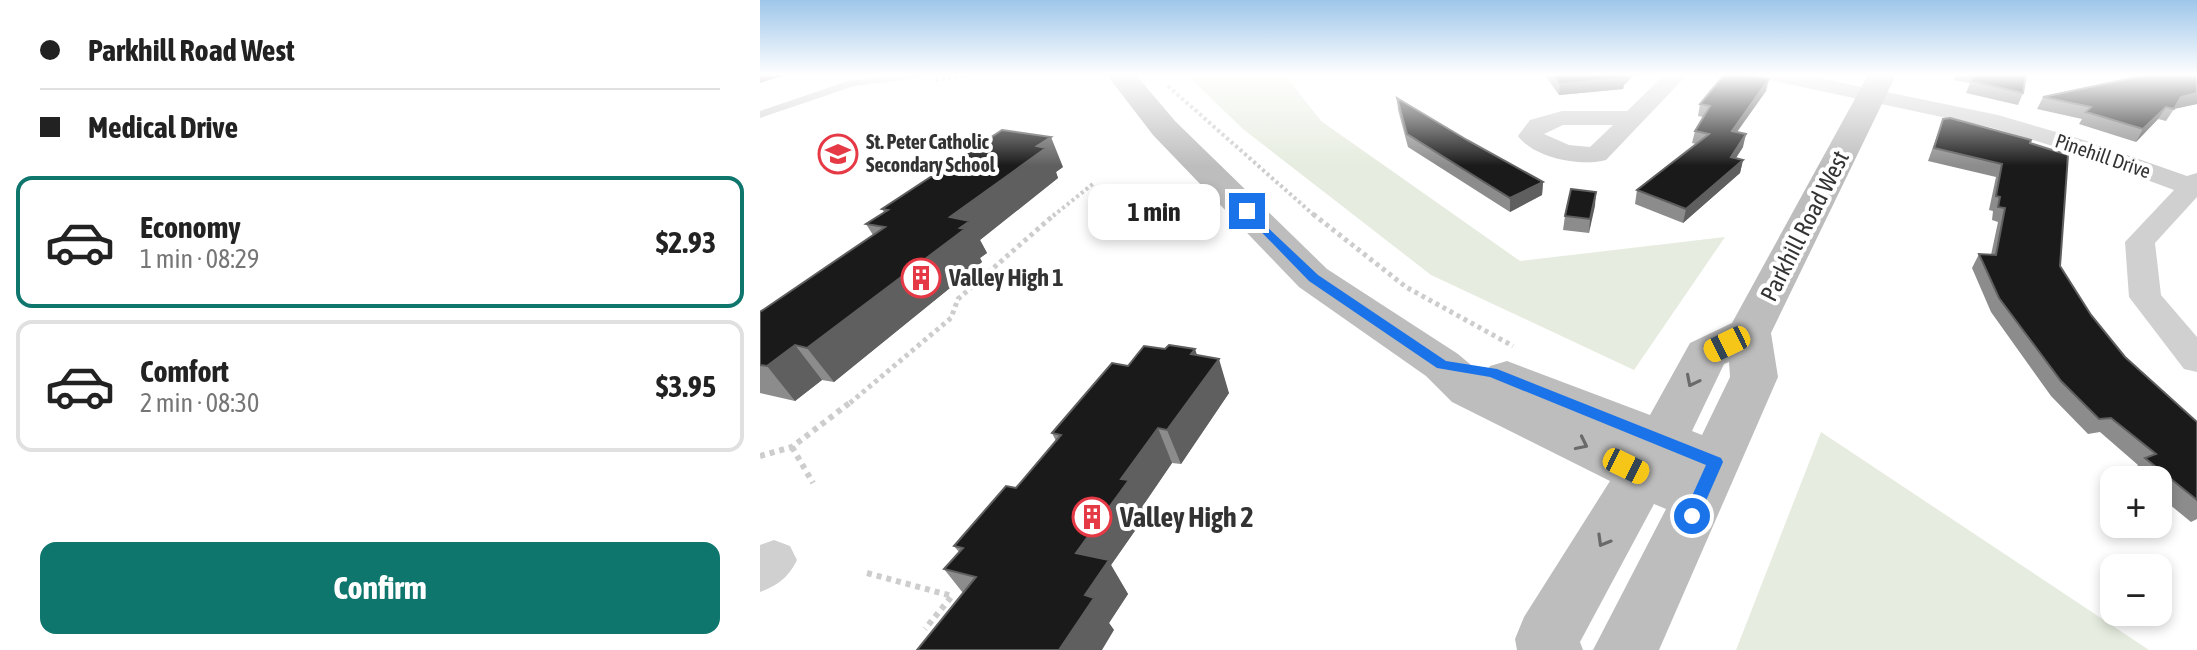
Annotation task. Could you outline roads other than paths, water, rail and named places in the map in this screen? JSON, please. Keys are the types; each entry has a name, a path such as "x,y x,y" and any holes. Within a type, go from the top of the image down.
{"main road":[{"path":"1146,105 1164,128 1313,278 1442,365 1469,390 1652,457 1708,481"},
{"name":"Parkhill Road West","path":"1749,333 1867,105"},
{"path":"1550,650 1547,639 1652,457 1706,354 1749,333 1754,377 1708,481 1626,650"}],"street":[{"path":"1631,118 1644,105"},
{"name":"Pinehill Drive","path":"1943,105 2194,185"},
{"path":"2194,185 2140,242 2145,297 2197,360"}],"lane":[{"path":"760,115 788,105"}],"place":[{"name":"St. Peter Catholic Secondary School","path":"838,154"},
{"name":"Valley High 1","path":"921,278"},
{"name":"Valley High 2","path":"1092,517"}]}
